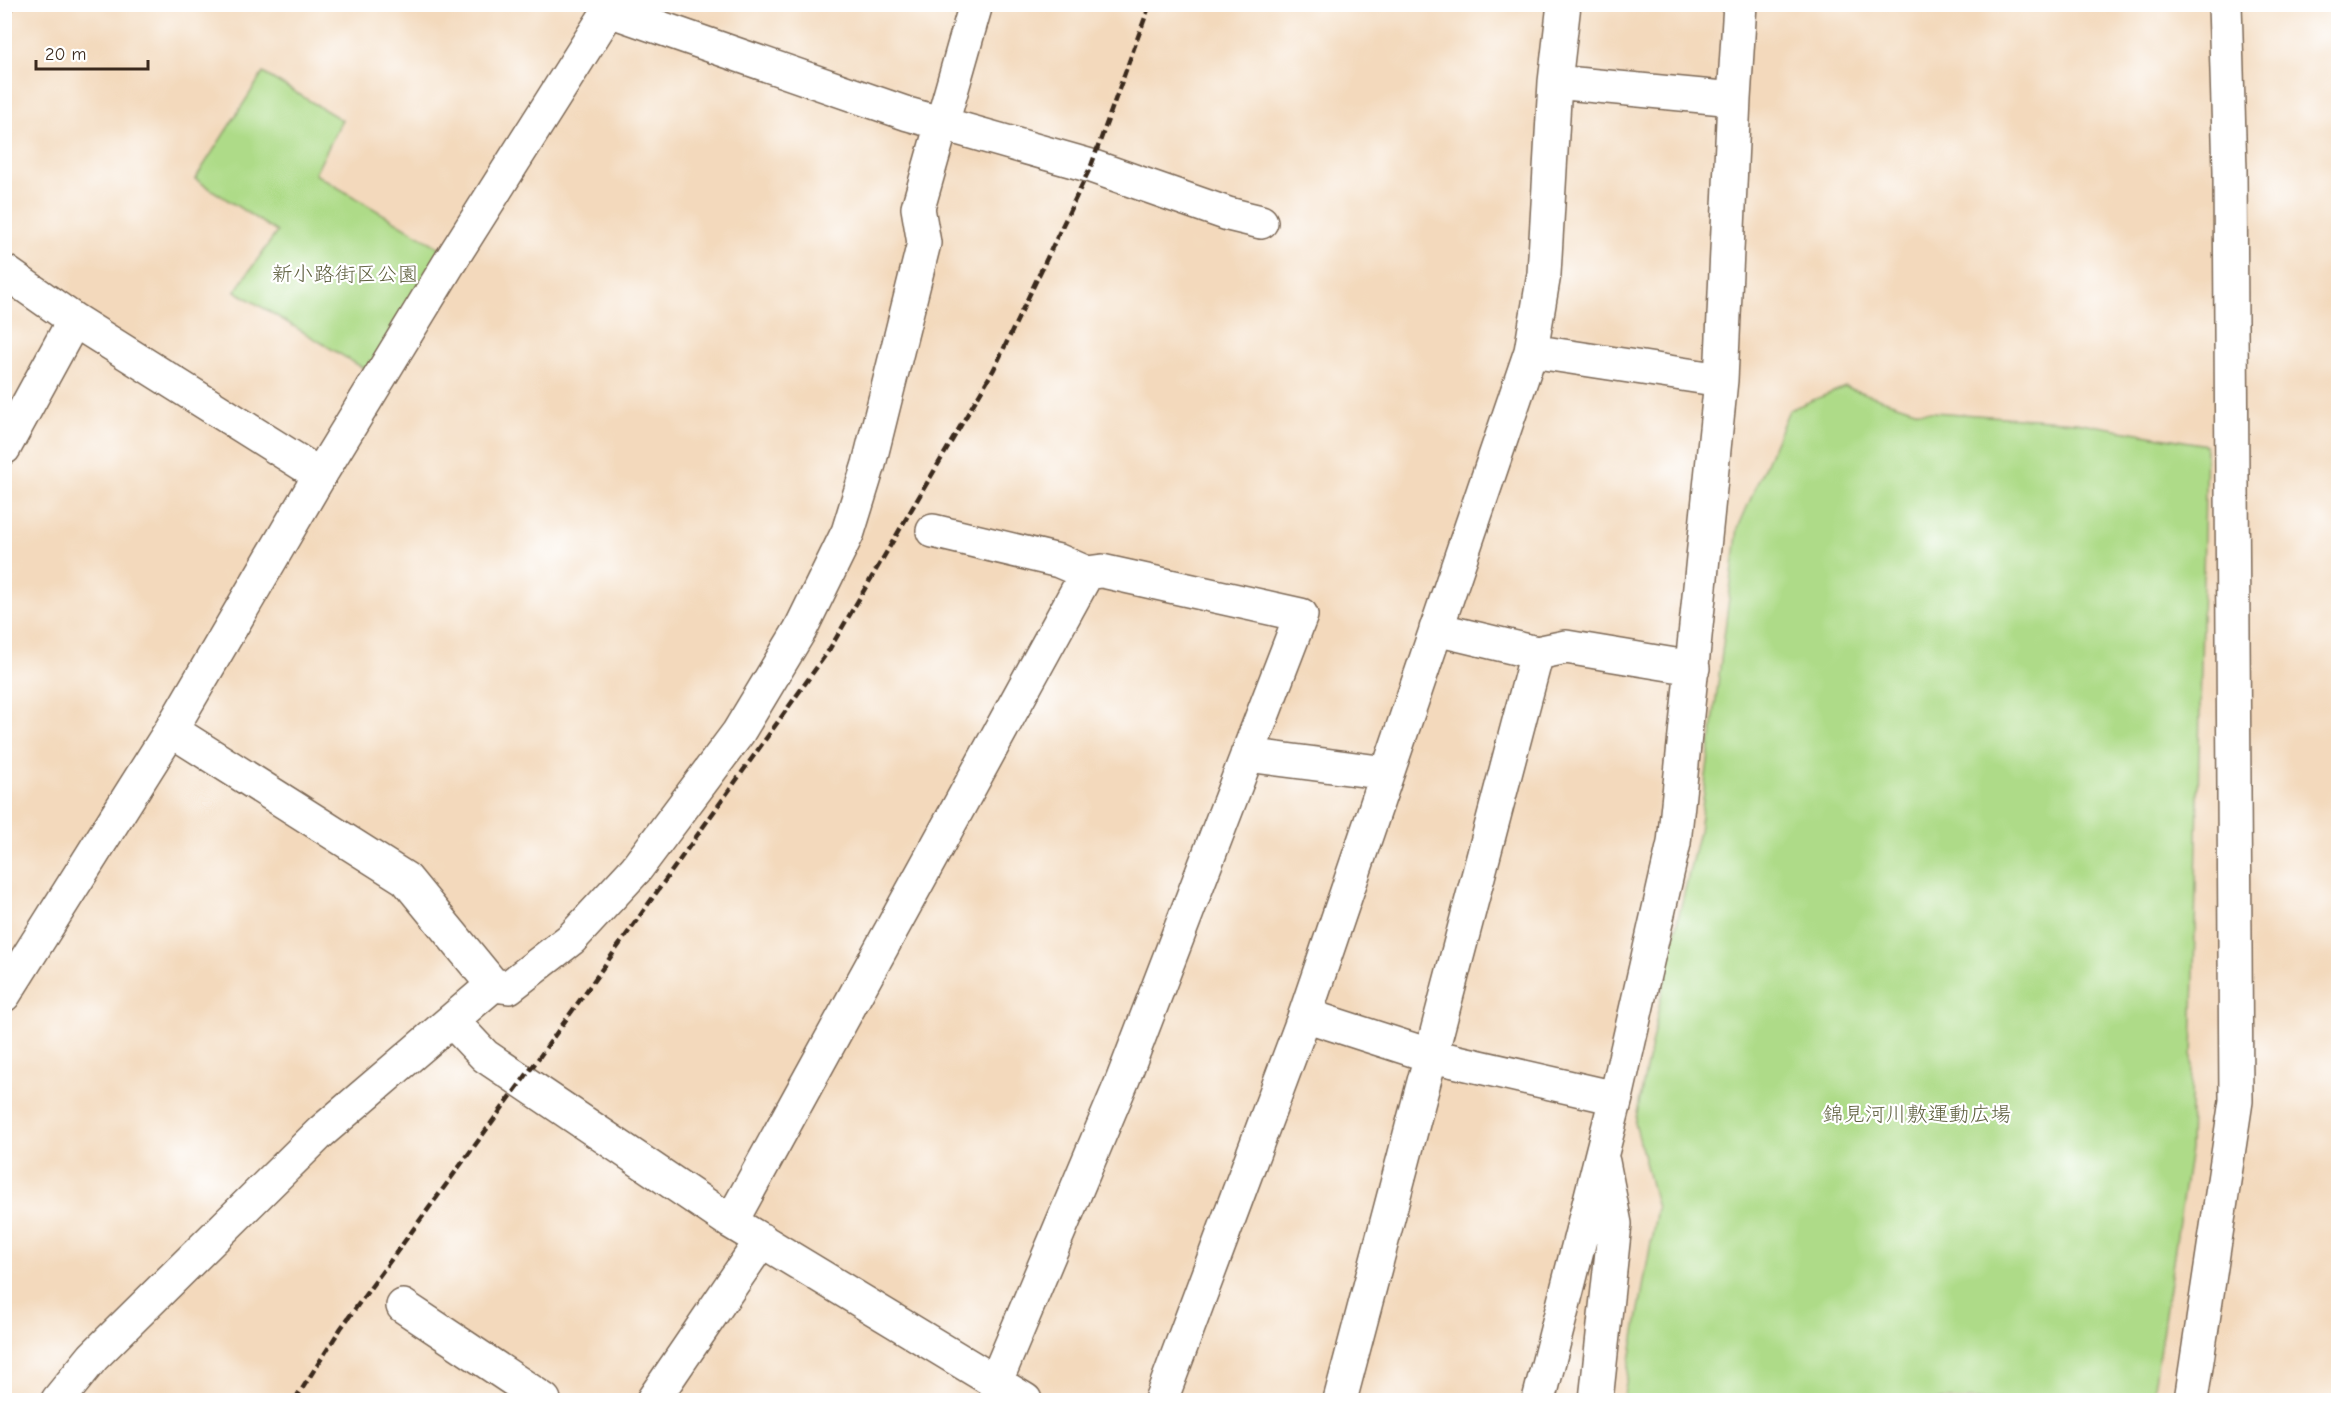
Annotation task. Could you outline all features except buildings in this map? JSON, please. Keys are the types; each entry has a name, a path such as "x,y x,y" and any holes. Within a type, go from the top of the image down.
{"street":[{"path":"171,730 406,879 493,985 509,987 571,939 636,869 738,734 800,630 848,532 869,464 924,243 918,208 976,4"},
{"path":"1161,1401 1305,1015 1530,351 1544,274 1555,82 1564,4"},
{"path":"1539,1401 1616,1098 1674,843 1721,381 1740,4"},
{"path":"2191,1401 2236,1101 2230,171 2225,4"},
{"path":"4,995 171,730 320,475 448,265 611,7 908,114 1091,166 1228,214 1261,222"},
{"path":"1555,82 1734,99"},
{"path":"4,271 74,320 320,475"},
{"path":"4,448 74,320"},
{"path":"1530,351 1721,381"},
{"path":"452,1021 485,1056 730,1222 1009,1393 1123,1079 1301,615 1102,571 1087,573 1059,561 933,531"},
{"path":"730,1222 1087,573"},
{"path":"1436,629 1537,653 1566,647 1693,668"},
{"path":"1340,1401 1537,653"},
{"path":"1247,755 1387,773"},
{"path":"58,1401 93,1357 321,1132 493,985"},
{"path":"1305,1015 1431,1056 1616,1098"},
{"path":"1596,1401 1615,1224 1601,1151"},
{"path":"653,1401 762,1240"},
{"path":"403,1306 544,1401"}],"path":[{"path":"4,19 15,4"}],"green space":[{"name":"新小路街区公園","path":"263,73 342,120 315,174 447,252 368,371 235,291 277,232 195,179"},
{"name":"錦見河川敷運動広場","path":"1845,387 1918,411 2076,422 2206,445 2190,1149 2152,1400 1623,1400 1657,1208 1635,1123 1671,948 1699,831 1738,528 1789,410"}],"railway":[{"path":"295,1400 341,1328 533,1066 829,650 994,369 1091,166 1150,4"}]}
